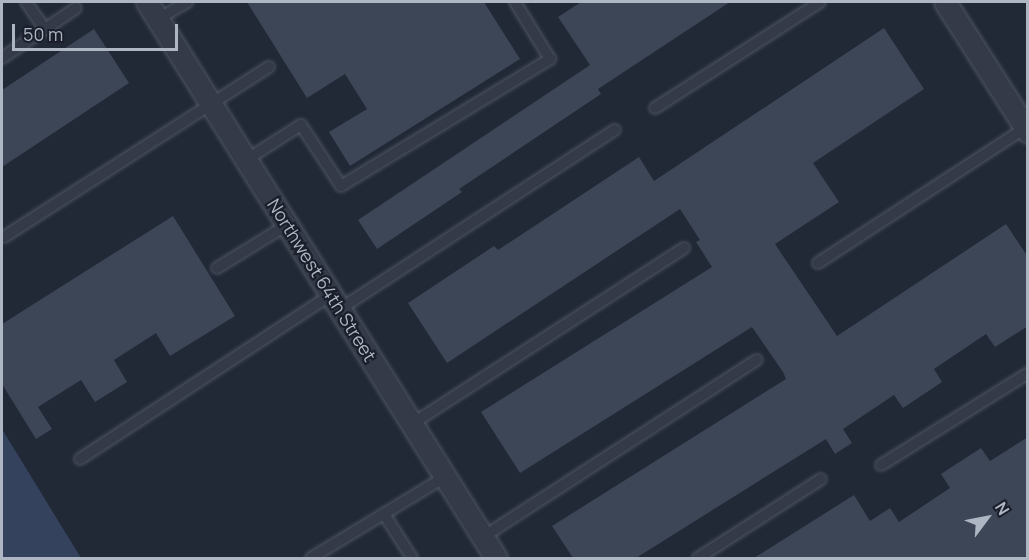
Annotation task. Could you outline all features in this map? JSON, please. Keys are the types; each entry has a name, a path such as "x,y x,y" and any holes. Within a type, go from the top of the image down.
{"street":[{"path":"951,4 1026,130"},
{"name":"Northwest 64th Street","path":"153,10 496,558"}],"lane":[{"path":"26,2 45,29"},
{"path":"153,10 188,2"},
{"path":"246,160 301,125 341,186 550,59 514,2"},
{"path":"655,108 820,2"},
{"path":"2,57 76,8"},
{"path":"4,237 210,102 269,67"},
{"path":"80,459 615,130"},
{"path":"818,263 1026,130"},
{"path":"217,268 287,225"},
{"path":"412,424 684,248"},
{"path":"483,537 757,360"},
{"path":"881,465 1028,373"},
{"path":"311,558 445,477"},
{"path":"698,558 821,479"},
{"path":"384,514 412,558"}],"water":[{"path":"2,429 81,558 2,558"}],"building":[{"path":"247,2 484,2 520,59 350,166 329,132 367,109 345,74 307,98"},
{"path":"581,2 730,2 598,89 601,94 459,189 462,192 377,249 358,220 590,65 558,17"},
{"path":"884,28 924,89 813,163 839,202 775,244 837,336 1006,224 1028,257 1028,326 995,347 986,334 934,369 942,382 903,408 894,395 843,429 852,443 835,454 826,439 636,558 573,558 552,526 786,379 752,327 520,473 481,412 712,267 696,242 700,240 680,209 447,363 408,303 494,246 498,250 639,157 654,181"},
{"path":"94,29 129,83 2,167 2,90"},
{"path":"173,216 235,316 170,356 156,333 114,360 127,382 95,402 81,380 38,407 52,429 36,439 2,384 2,324"},
{"path":"1028,437 1028,558 754,558 854,495 870,521 890,508 899,522 950,488 941,474 981,448 990,461"}]}
